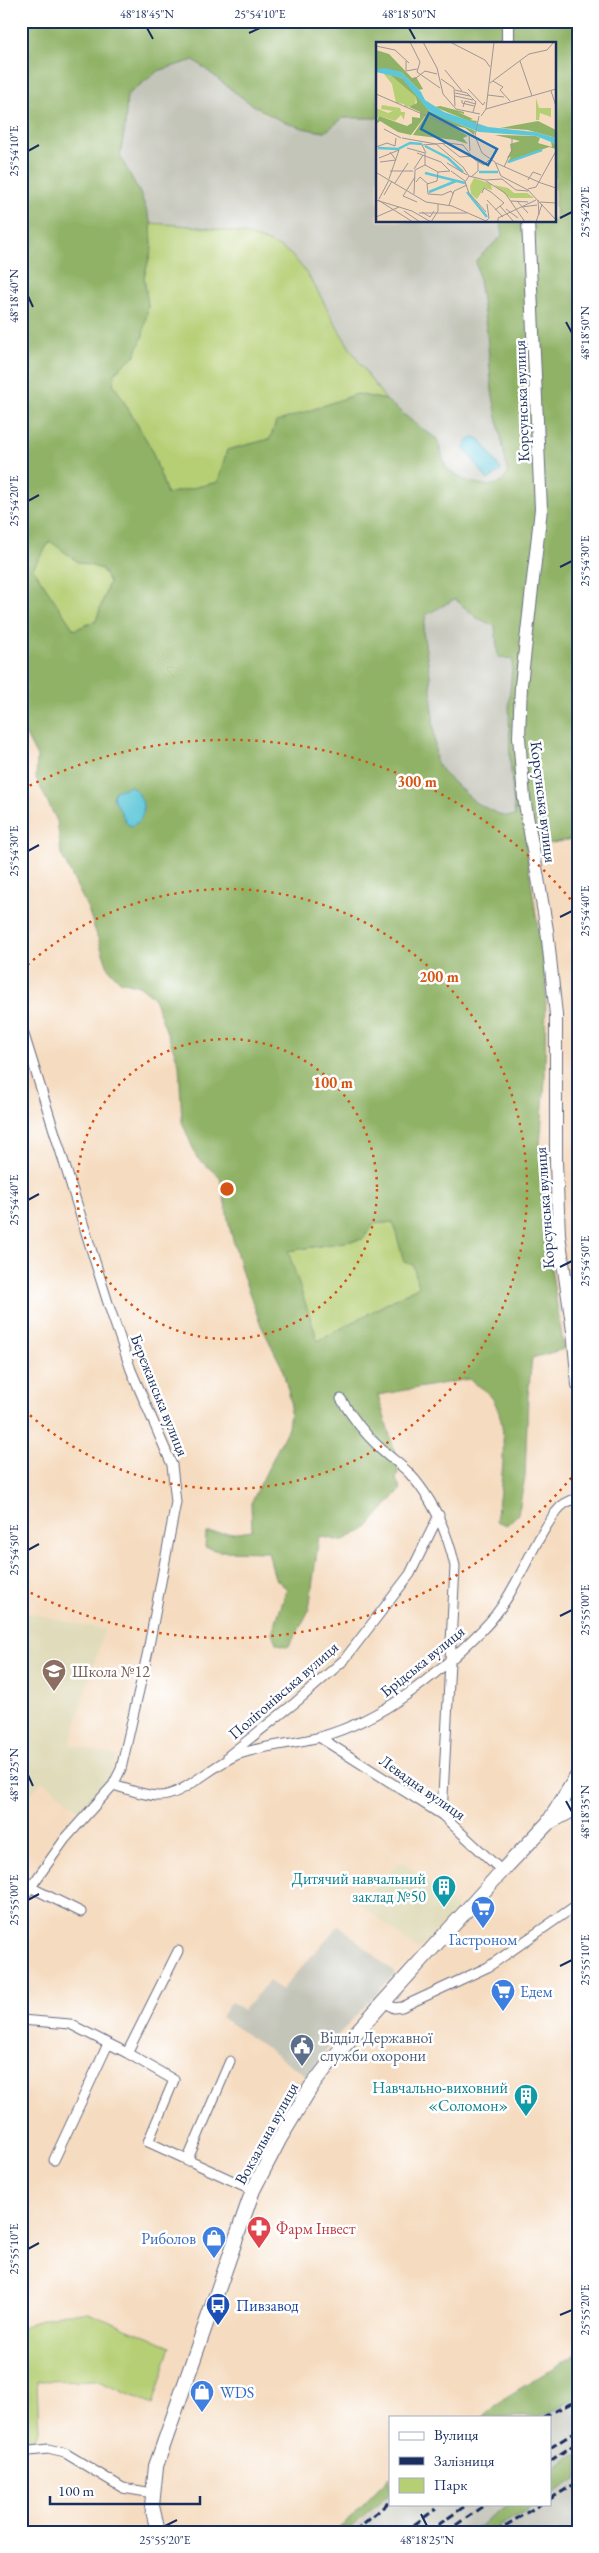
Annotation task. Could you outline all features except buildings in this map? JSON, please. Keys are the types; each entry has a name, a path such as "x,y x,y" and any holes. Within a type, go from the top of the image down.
{"main road":[{"path":"508,21 508,42"},
{"name":"Корсунська вулиця","path":"528,222 541,509 521,685 519,737 524,798 547,930 556,1015 558,1235 573,1331 578,1385"},
{"name":"Вокзальна вулиця","path":"158,2532 152,2506 156,2466 253,2190 280,2138 312,2087 334,2057 502,1871 548,1824 578,1775"},
{"name":"Вокзальна вулиця","path":"548,1824 578,1807"}],"street":[{"name":"Бережанська вулиця","path":"21,1025 31,1051 108,1303 132,1370 172,1466 176,1502 146,1660 121,1769 113,1785 65,1839 21,1901"},
{"path":"21,1051 31,1051"},
{"path":"342,1399 354,1421 376,1445 408,1472 439,1515 450,1542 455,1566 442,1815"},
{"name":"Брідська вулиця","path":"113,1785 158,1796 174,1794 224,1760 255,1749 319,1737 350,1728 402,1700 483,1630 506,1600 557,1511 571,1500 578,1498"},
{"name":"Полігонівська вулиця","path":"224,1760 296,1702 344,1660 410,1574 439,1515"},
{"name":"Левадна вулиця","path":"319,1737 442,1815 502,1871"},
{"path":"30,1886 81,1912"},
{"path":"383,2001 394,2008 402,2007 458,1982 488,1967 578,1904"},
{"path":"128,2053 178,1951"},
{"path":"21,2020 70,2024 128,2053 174,2080 148,2142 253,2190"},
{"path":"54,2160 108,2044"},
{"path":"187,2161 230,2061"},
{"path":"21,2452 48,2450 65,2453 123,2488 153,2493"}],"shaded area":[{"path":"194,60 264,114 325,132 342,118 376,118 376,222 501,222 503,236 487,334 492,391 508,474 501,483 488,486 464,480 446,468 437,439 386,400 270,243 218,229 151,223 141,195 120,156 125,127 127,95 158,71"},
{"path":"455,599 477,618 495,626 498,657 513,658 509,701 510,761 516,816 502,816 476,804 444,774 436,761 430,675 423,632 427,615"},
{"name":"Школа №12","path":"21,1611 104,1630 70,1744 117,1757 107,1781 82,1812 43,1781 21,1803"},
{"path":"401,1861 457,1908 418,1950 359,1903"},
{"path":"339,1925 395,1973 332,2042 307,2076 221,2017 231,2002 243,2010 269,1981 281,1990"},
{"path":"578,2386 578,2532 349,2532 389,2496 389,2506 552,2506 552,2416 520,2416"}],"green space":[{"path":"21,21 578,21 578,838 526,848 546,981 545,1079 540,1146 543,1217 564,1349 532,1358 528,1396 525,1477 518,1514 507,1525 496,1521 502,1473 503,1436 501,1420 496,1405 488,1393 469,1379 378,1395 399,1467 396,1480 401,1489 366,1529 341,1541 319,1536 309,1610 288,1647 276,1643 272,1633 287,1589 275,1578 268,1552 218,1551 205,1547 206,1533 231,1533 252,1530 251,1503 288,1428 291,1402 282,1367 261,1325 243,1276 230,1229 220,1177 197,1158 182,1122 179,1064 153,996 140,986 120,981 108,968 88,909 61,854 57,821 36,778 37,757 21,726","holes":["376,42 556,42 556,222 501,222 502,236 476,260 487,334 492,391 508,474 501,483 488,486 464,480 446,468 437,439 386,400 357,394 276,422 270,439 227,450 218,482 167,494 151,448 113,383 115,372 135,355 143,336 148,306 144,277 152,248 151,223 141,195 120,156 125,127 127,95 158,71 194,60 240,96 270,115 305,129 325,132 343,118 376,118","50,541 78,562 102,569 109,582 96,621 74,630 33,568","455,599 477,618 495,626 498,657 513,659 509,701 510,761 515,816 502,816 476,803 444,774 436,761 430,675 423,632 426,615","393,1222 404,1262 413,1265 419,1286 318,1341 288,1251 363,1239 373,1224"]},
{"path":"151,223 225,230 245,234 279,247 292,256 311,280 348,346 386,400 357,394 270,439 227,450 218,482 167,494 151,448 113,383 115,372 135,355 148,306 144,277 152,248"},
{"path":"50,541 78,562 102,569 109,582 96,621 74,630 33,568"},
{"path":"394,1222 404,1262 413,1264 419,1286 318,1341 287,1251 363,1239 373,1224"},
{"path":"64,2313 88,2313 171,2346 153,2405 96,2380 37,2381 39,2431 32,2444 21,2445 21,2329 34,2321"},
{"path":"578,2353 578,2397 555,2410 539,2416 484,2416 503,2399"},
{"path":"578,2454 578,2478 552,2494 552,2471 568,2458"},
{"path":"389,2478 389,2495 346,2532 336,2532"},
{"path":"508,2506 534,2506 489,2532 470,2532"}],"water":[{"path":"474,437 480,439 501,470 488,480 464,448 466,442"},
{"path":"130,786 139,795 143,807 141,818 131,826 127,824 113,797 115,791"}],"railway":[{"path":"545,2416 578,2400"},
{"path":"552,2447 578,2430"},
{"path":"552,2460 578,2442"},
{"path":"552,2498 578,2482"},
{"path":"355,2532 389,2502"},
{"path":"428,2532 465,2506"},
{"path":"446,2532 483,2506"},
{"path":"495,2532 538,2506"},
{"path":"404,2532 436,2509"}],"place":[{"name":"Школа №12","path":"54,1692"},
{"name":"Дитячий навчальний заклад №50","path":"444,1908"},
{"name":"Гастроном","path":"483,1929"},
{"name":"Едем","path":"503,2012"},
{"name":"Відділ Державної служби охорони","path":"302,2067"},
{"name":"Навчально-виховний «Соломон»","path":"526,2117"},
{"name":"Фарм Інвест","path":"259,2249"},
{"name":"Риболов","path":"214,2259"},
{"name":"Пивзавод","path":"218,2326"},
{"name":"WDS","path":"202,2413"}]}
